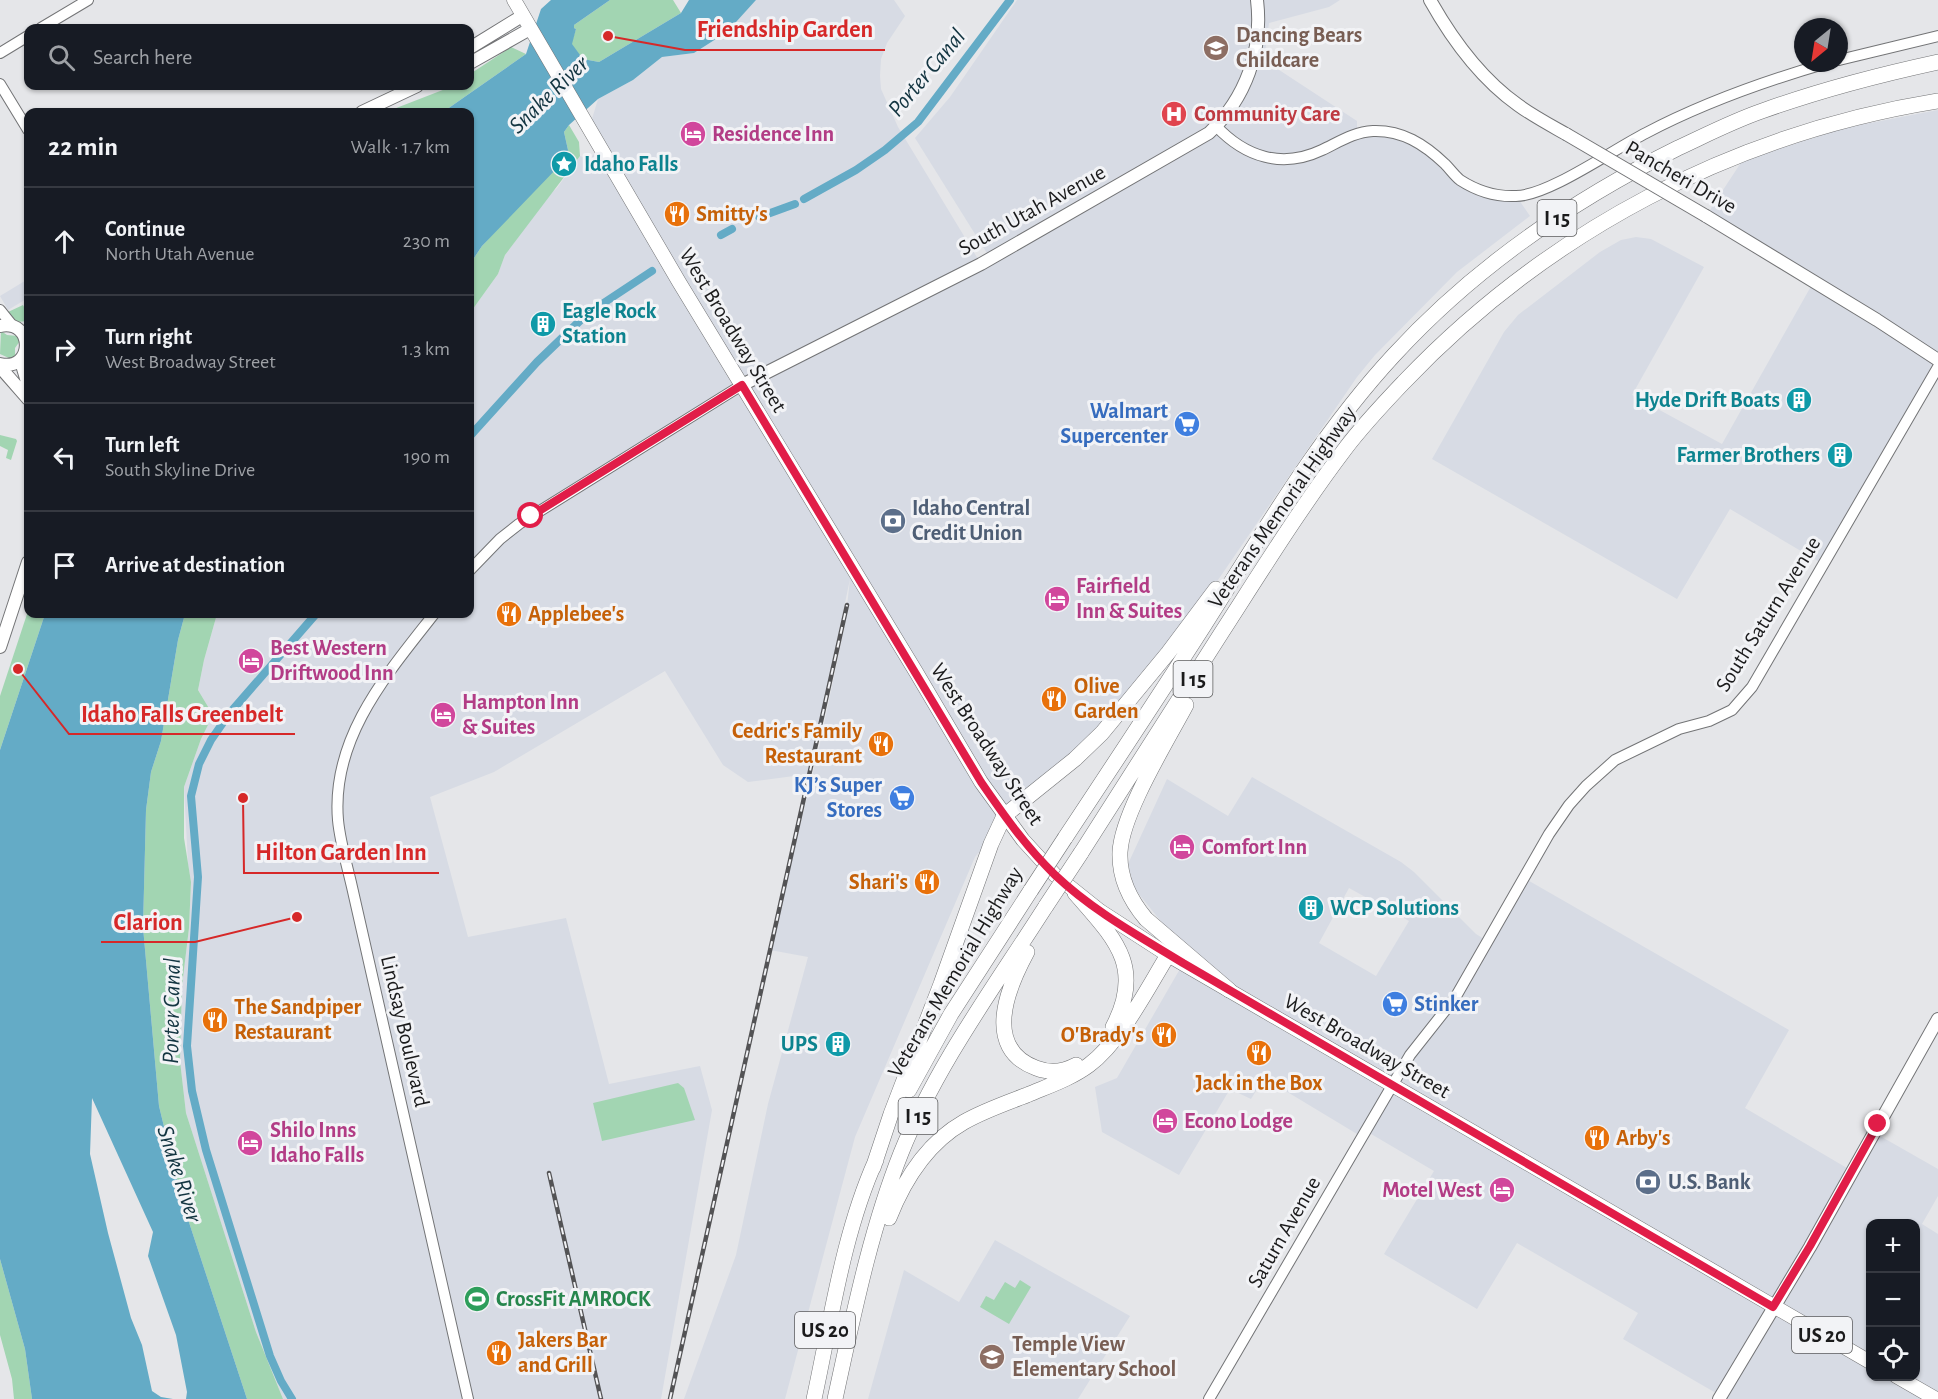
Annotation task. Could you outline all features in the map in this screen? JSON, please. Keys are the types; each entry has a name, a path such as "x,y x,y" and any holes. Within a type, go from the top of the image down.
{"highway":[{"name":"Veterans Memorial Highway","path":"814,1399 844,1260 873,1168 916,1076 951,1014 1273,515 1331,430 1395,354 1446,303 1490,266 1565,212 1648,163 1760,111 1850,83 1938,62"},
{"name":"Veterans Memorial Highway","path":"835,1399 873,1238 892,1177 910,1133 944,1066 1049,907 1268,560 1345,448 1428,357 1472,316 1513,283 1586,231 1642,199 1737,156 1828,124 1938,101"},
{"path":"873,1168 991,844 1005,816 1075,759 1121,713 1273,515"},
{"path":"1229,990 1153,926 1136,907 1123,879 1120,850 1129,818 1156,761 1268,560"},
{"path":"1049,907 1011,984 1006,999 1004,1030 1009,1046 1018,1057 1029,1066 1042,1071 1055,1072 1073,1067 1102,1043 1114,1026 1126,997 1127,980 1124,961 1116,943 1075,893"},
{"path":"845,1352 893,1209 926,1153 963,1122 1067,1079 1096,1060 1114,1040 1168,954"},
{"name":"US 20","path":"806,1399 844,1260"}],"main road":[{"name":"West Broadway Street","path":"514,0 531,32 981,782 1038,858 1075,893 1115,922 1866,1360"},
{"name":"South Utah Avenue","path":"742,385 981,264 1200,139 1216,126 1238,96 1252,66 1258,30 1257,0"},
{"name":"Pancheri Drive","path":"1430,0 1449,33 1471,62 1518,106 1706,216 1877,320 1938,360"},
{"path":"474,46 522,16"},
{"path":"474,61 531,32"},
{"path":"370,108 409,90"},
{"path":"0,366 12,365 24,353"},
{"path":"24,356 22,365 24,372"},
{"path":"0,366 24,394"},
{"path":"0,646 24,574"},
{"path":"1719,1399 1810,1246 1938,1019"},
{"path":"1903,1381 1936,1399"}],"street":[{"path":"48,24 88,0"},
{"path":"1848,58 1938,36"},
{"path":"0,53 24,38"},
{"path":"1216,126 1226,137 1257,156 1280,159 1307,156 1357,133 1374,131 1403,134 1428,148 1459,179 1477,189 1494,195 1517,196 1532,194 1553,185 1646,133 1689,112 1796,72"},
{"path":"0,84 24,123"},
{"path":"0,310 14,326"},
{"name":"South Saturn Avenue","path":"1393,1084 1410,1055 1455,998 1549,834 1580,792 1615,760 1679,729 1709,721 1732,710 1752,687 1938,367"},
{"path":"474,566 500,539 519,524 742,385"},
{"name":"Lindsay Boulevard","path":"431,618 385,679 364,710 351,735 345,752 338,799 338,819 468,1399"},
{"name":"Saturn Avenue","path":"1209,1399 1393,1084"}],"shaded area":[{"path":"756,0 894,0 905,16 887,43 881,59 881,89 898,127 981,264 990,258 915,138 950,97 1017,0 1340,0 1329,7 1269,23 1264,60 1357,121 1357,133 1403,134 1459,179 1517,197 1530,216 1457,272 1375,355 1357,377 1168,653 1121,713 996,832 975,857 855,1137 785,1399 684,1399 736,1255 768,1104 808,957 770,950 820,743 845,624 850,579 809,774 748,782 723,765 665,671 494,772 430,797 468,937 566,918 609,1084 700,1066 712,1110 661,1399 283,1399 256,1332 186,1113 180,1061 182,986 189,928 191,882 184,787 201,739 213,715 198,690 216,618 474,618 474,307 498,274 505,255 548,196 557,188 580,156 589,159 600,148 589,129 598,99 633,80 662,57 694,53 727,32"},
{"path":"1938,110 1938,368 1823,564 1730,509 1677,599 1432,459 1504,332 1518,315 1600,252 1621,240 1636,237 1651,239 1704,267 1632,395 1722,444 1814,281 1706,216 1742,161 1844,128"},
{"path":"24,281 24,300 8,310 0,296"},
{"path":"1252,777 1401,862 1476,934 1487,941 1524,878 1789,1030 1745,1108 1852,1171 1873,1132 1938,1169 1938,1196 1922,1224 1938,1234 1938,1399 1719,1399 1721,1396 1623,1339 1638,1313 1517,1243 1477,1309 1384,1254 1434,1171 1366,1131 1362,1137 1264,1078 1251,1099 1230,1089 1179,1175 1102,1132 1095,1087 1117,1078 1188,955 1134,888 1128,864 1167,779 1228,816","holes":["1349,888 1409,921 1376,976 1319,943"]},
{"name":"Temple View Elementary School","path":"995,1240 1130,1316 1078,1399 868,1399 904,1270 959,1302"}],"green space":[{"path":"610,0 673,0 681,13 599,62 583,59 571,44 576,29 574,25"},
{"path":"511,47 526,54 449,108 396,108 443,90 474,90 474,71"},
{"path":"569,125 579,142 580,156 505,255 498,274 474,307 474,258 482,246 568,150 564,132"},
{"path":"23,305 24,321 17,322 8,312"},
{"path":"1,331 7,335 18,336 20,341 15,348 15,357 11,359 0,354"},
{"path":"0,435 17,441 11,460 6,458 8,450 0,446"},
{"path":"26,618 44,618 0,750 0,696"},
{"path":"184,618 216,618 198,690 213,715 201,739 184,787 184,838 191,882 189,928 182,986 180,1061 186,1113 256,1332 283,1399 247,1399 182,1201 159,1106 143,927 146,810 151,772 161,741"},
{"path":"678,1083 684,1088 695,1120 602,1141 593,1103"},
{"path":"0,1259 25,1349 32,1399 14,1399 12,1379 0,1335"},
{"path":"1020,1280 1031,1287 1009,1324 980,1307 986,1296 994,1300 1005,1282 1015,1288"}],"water":[{"name":"Snake River","path":"551,0 610,0 574,25 576,29 572,44 583,59 599,62 681,13 689,0 756,0 727,32 694,53 662,57 633,80 598,99 569,125 564,132 568,150 559,166 482,246 474,258 474,108 449,108 526,54 541,9"},
{"path":"44,618 184,618 161,741 151,772 146,810 143,927 159,1106 182,1201 247,1399 186,1399 187,1392 176,1335 148,1256 153,1232 92,1098 90,1154 108,1233 131,1318 142,1345 152,1391 161,1397 173,1399 32,1399 25,1349 0,1259 0,750"}],"waterway":[{"name":"Porter Canal","path":"804,199 856,170 885,150 918,122 1010,0"},
{"name":"Porter Canal","path":"759,217 795,204"},
{"name":"Porter Canal","path":"721,235 732,229"},
{"name":"Porter Canal","path":"474,432 537,362 587,314 652,271"},
{"name":"Porter Canal","path":"292,1399 270,1356 206,1150 192,1091 187,1046 198,877 191,796 199,764 211,740 229,714 313,618"}],"railway":[{"path":"670,1399 847,605"},
{"path":"549,1173 601,1399"}],"place":[{"name":"Friendship Garden","path":"608,36"},
{"name":"Dancing Bears Childcare","path":"1216,48"},
{"name":"Community Care","path":"1174,114"},
{"name":"Residence Inn","path":"693,134"},
{"name":"Idaho Falls","path":"564,164"},
{"name":"Smitty's","path":"677,214"},
{"name":"Eagle Rock Station","path":"543,324"},
{"name":"Hyde Drift Boats","path":"1799,400"},
{"name":"Walmart Supercenter","path":"1187,424"},
{"name":"Farmer Brothers","path":"1840,455"},
{"name":"Idaho Central Credit Union","path":"893,521"},
{"name":"Fairfield Inn & Suites","path":"1057,599"},
{"name":"Applebee's","path":"509,614"},
{"name":"Best Western Driftwood Inn","path":"251,661"},
{"name":"Idaho Falls Greenbelt","path":"18,669"},
{"name":"Olive Garden","path":"1054,699"},
{"name":"Hampton Inn & Suites","path":"443,715"},
{"name":"Cedric's Family Restaurant","path":"881,744"},
{"name":"Hilton Garden Inn","path":"243,798"},
{"name":"KJ’s Super Stores","path":"902,798"},
{"name":"Comfort Inn","path":"1182,847"},
{"name":"Shari's","path":"927,882"},
{"name":"WCP Solutions","path":"1311,908"},
{"name":"Clarion","path":"297,917"},
{"name":"Stinker","path":"1395,1004"},
{"name":"The Sandpiper Restaurant","path":"215,1020"},
{"name":"O'Brady's","path":"1164,1035"},
{"name":"UPS","path":"838,1044"},
{"name":"Jack in the Box","path":"1259,1053"},
{"name":"Econo Lodge","path":"1165,1121"},
{"name":"Arby's","path":"1597,1138"},
{"name":"Shilo Inns Idaho Falls","path":"250,1143"},
{"name":"U.S. Bank","path":"1648,1182"},
{"name":"Motel West","path":"1502,1190"},
{"name":"CrossFit AMROCK","path":"477,1299"},
{"name":"Jakers Bar and Grill","path":"499,1353"},
{"name":"Temple View Elementary School","path":"992,1357"}],"route":[{"path":"531,516 742,385 981,782 1023,840 1054,875 1115,922 1183,963 1773,1307 1878,1124"}]}
